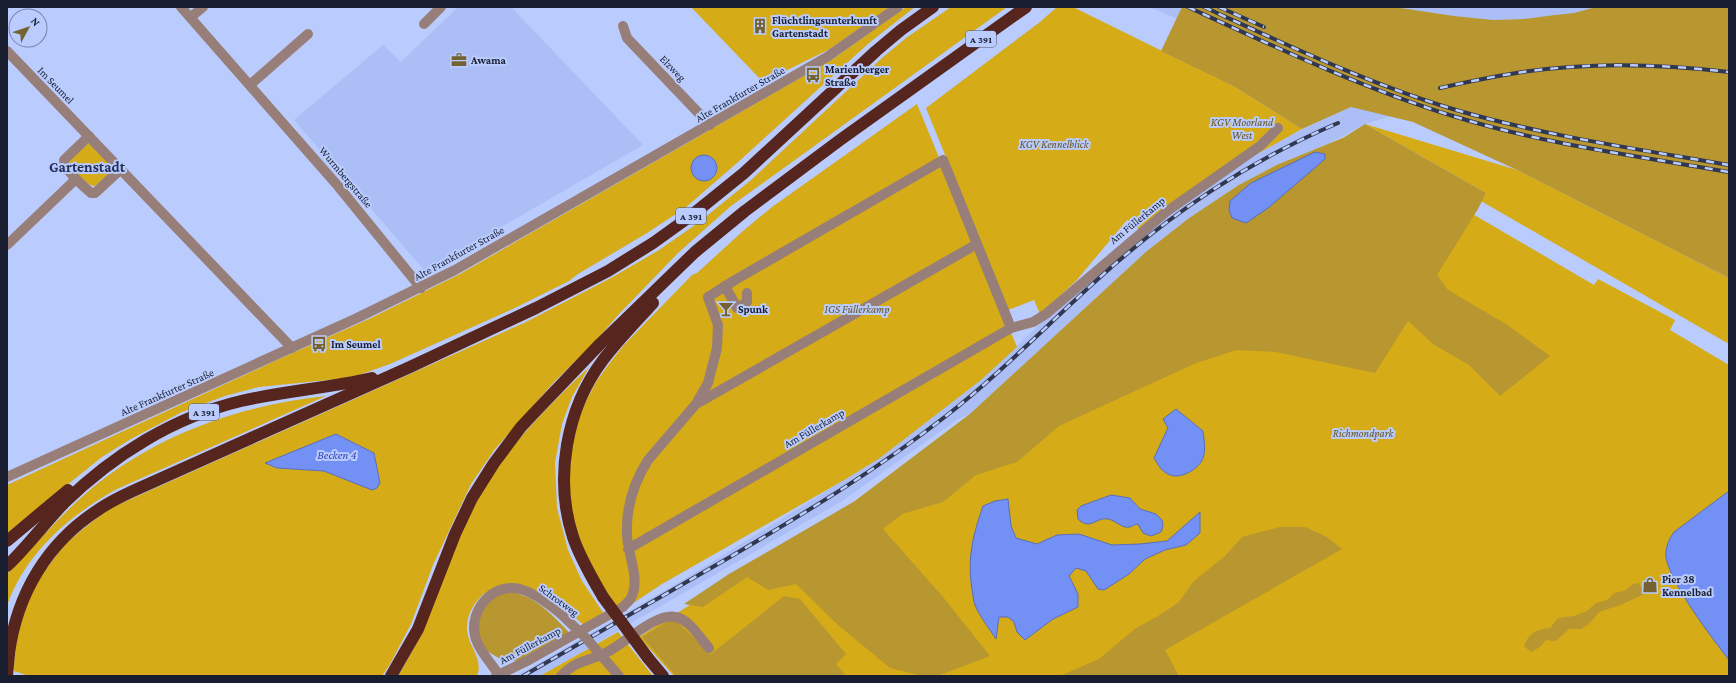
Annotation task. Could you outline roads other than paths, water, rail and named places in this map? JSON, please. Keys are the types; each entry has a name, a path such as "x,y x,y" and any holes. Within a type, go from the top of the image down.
{"highway":[{"name":"A 391","path":"7,566 60,508 95,476 147,439 203,413 258,397 342,385 386,375 410,367 536,308 608,271 653,243 692,215 744,173 876,51 901,30 933,7"},
{"name":"A 391","path":"391,676 418,629 464,515 494,463 521,427 600,344 695,252 729,224 840,140 1026,7"},
{"path":"663,676 603,597 581,557 573,536 568,513 564,467 567,444 572,422 586,387 602,361 668,287 729,224"},
{"path":"12,676 7,675 8,654 18,610 34,577 55,547 87,517 111,501 410,367"},
{"path":"7,541 78,481 95,476"}],"street":[{"name":"Wurmbergstraße","path":"181,7 250,84 357,209 421,288"},
{"path":"191,17 202,7"},
{"path":"424,24 441,7"},
{"name":"Alte Frankfurter Straße","path":"7,477 421,288 486,253 827,57 898,7"},
{"name":"Elzweg","path":"623,26 627,38 710,125"},
{"path":"250,84 308,34"},
{"name":"Im Seumel","path":"7,51 292,348"},
{"name":"Am Füllerkamp","path":"628,549 1011,328 1033,322 1046,314 1166,212 1260,146 1278,128"},
{"path":"89,136 64,160 65,166 76,179 91,193 95,193 121,169"},
{"name":"Am Füllerkamp","path":"498,675 530,660 623,607 631,598 634,586 634,574 626,535 632,495 641,471 652,455 696,404 708,383 717,348 718,325 708,297 943,160 1011,328"},
{"path":"7,245 76,179"},
{"name":"Am Füllerkamp","path":"696,404 977,244"},
{"path":"725,286 737,308 747,302 747,294"},
{"name":"Schrotweg","path":"498,675 475,636 477,614 479,607 488,596 502,590 519,588 541,598 561,614 586,638 619,676"},
{"path":"561,676 576,663 609,651 645,628 667,617 675,616 684,621 709,648"}],"water":[{"path":"1315,152 1325,154 1325,159 1268,208 1246,223 1232,218 1229,210 1230,201 1251,183"},
{"path":"704,155 713,159 717,168 713,177 704,181 695,177 691,168 695,159"},
{"path":"1176,409 1203,431 1205,447 1203,458 1195,469 1186,474 1172,476 1163,471 1154,458 1168,428 1163,419"},
{"name":"Becken 4","path":"336,434 374,453 380,483 377,488 372,490 324,471 277,468 265,463"},
{"path":"1729,491 1729,660 1683,595 1669,568 1666,550 1670,538 1674,532"},
{"path":"1111,495 1130,498 1140,509 1156,514 1162,520 1163,526 1161,532 1151,536 1143,533 1138,524 1127,527 1108,519 1104,519 1086,524 1078,519 1077,510 1081,506"},
{"path":"1008,499 1011,526 1016,538 1037,544 1057,535 1079,534 1112,545 1167,541 1200,512 1200,533 1186,545 1165,550 1145,559 1129,574 1104,590 1098,589 1086,571 1076,568 1069,576 1078,594 1078,607 1053,619 1025,640 1017,632 1014,622 1008,617 999,617 996,639 974,603 970,567 976,527 983,506 995,501"}],"railway":[{"path":"1188,7 1286,52 1352,80 1453,116 1487,126 1556,142 1729,172"},
{"path":"1204,7 1360,76 1424,100 1456,110 1558,135 1729,165"},
{"path":"1219,7 1264,27"},
{"path":"1440,88 1513,74 1549,69 1600,65 1678,67 1729,72"},
{"path":"523,676 704,572 813,507 868,472 966,400 1098,279 1154,232 1182,211 1241,172 1305,138 1338,123"}],"place":[{"name":"Flüchtlingsunterkunft Gartenstadt","path":"760,26"},
{"name":"Awama","path":"459,60"},
{"name":"Marienberger Straße","path":"813,75"},
{"name":"Spunk","path":"726,309"},
{"name":"Im Seumel","path":"319,344"},
{"name":"Pier 38 Kennelbad","path":"1650,585"}],"district":[{"name":"Gartenstadt","path":"87,167"}],"park label":[{"name":"KGV Moorland West","path":"1242,128"},
{"name":"KGV Kennelblick","path":"1054,144"},
{"name":"IGS Füllerkamp","path":"857,309"},
{"name":"Richmondpark","path":"1363,433"}]}
